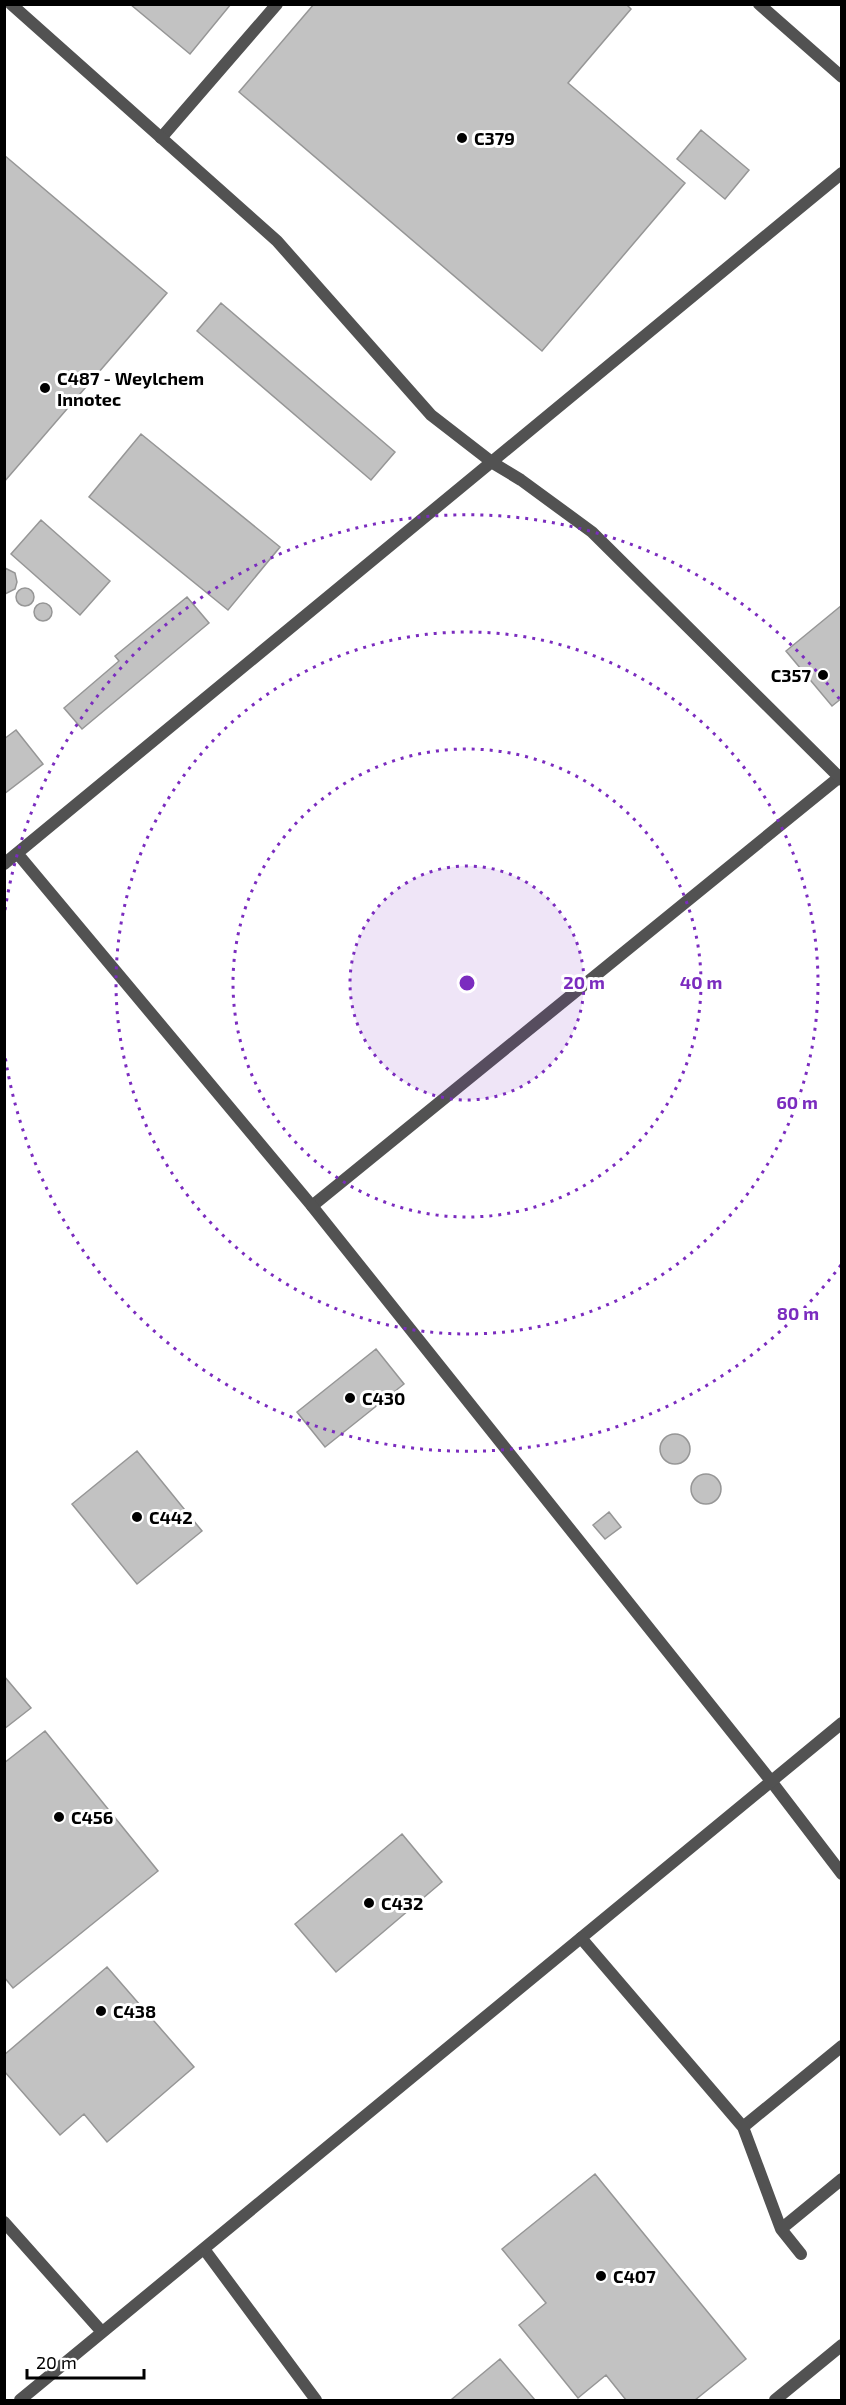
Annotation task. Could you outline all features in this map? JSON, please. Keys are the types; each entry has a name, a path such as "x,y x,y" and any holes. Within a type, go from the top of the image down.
{"street":[{"path":"11,4 277,241 431,415 493,463 521,480 592,532 841,777 312,1206"},
{"path":"161,138 277,4"},
{"path":"759,4 842,77"},
{"path":"4,864 842,173"},
{"path":"17,853 312,1206 771,1781 842,1874"},
{"path":"20,2400 842,1723"},
{"path":"581,1938 743,2127 781,2229 801,2254"},
{"path":"743,2127 842,2046"},
{"path":"781,2229 842,2179"},
{"path":"4,2222 102,2332"},
{"path":"204,2249 316,2400"},
{"path":"775,2400 842,2345"}],"building":[{"path":"130,4 231,4 190,54"},
{"name":"C379","path":"314,4 626,4 631,9 568,83 685,183 542,351 239,92"},
{"path":"701,130 749,170 725,199 677,159"},
{"name":"C487 - Weylchem Innotec","path":"4,155 167,293 4,482"},
{"path":"221,303 395,452 371,480 197,331"},
{"path":"141,434 280,547 228,610 89,497"},
{"path":"41,520 110,581 80,615 11,554"},
{"path":"5,568 15,573 17,582 15,589 5,594"},
{"path":"25,588 31,591 34,597 31,603 25,606 19,603 16,597 19,591"},
{"path":"187,597 209,623 82,729 64,708 119,661 115,656"},
{"path":"43,603 49,606 52,612 49,618 43,621 37,618 34,612 37,606"},
{"name":"C357","path":"842,605 842,698 832,706 786,651"},
{"path":"16,730 43,764 4,794 4,739"},
{"name":"C430","path":"376,1349 404,1384 325,1447 297,1412"},
{"path":"675,1434 686,1438 690,1449 686,1460 675,1464 664,1460 660,1449 664,1438"},
{"name":"C442","path":"137,1451 202,1531 137,1584 72,1504"},
{"path":"706,1474 717,1478 721,1489 717,1500 706,1504 695,1500 691,1489 695,1478"},
{"path":"609,1512 621,1527 605,1539 593,1525"},
{"path":"4,1676 31,1708 4,1729"},
{"name":"C456","path":"45,1731 158,1871 13,1988 4,1977 4,1763"},
{"name":"C432","path":"402,1834 442,1882 336,1972 295,1924"},
{"name":"C438","path":"107,1967 194,2067 107,2142 84,2114 60,2135 4,2071 4,2055"},
{"name":"C407","path":"595,2174 746,2359 695,2400 626,2400 606,2375 578,2398 519,2325 546,2303 502,2249"},
{"path":"500,2359 535,2400 452,2399"}],"place":[{"name":"C379","path":"462,138"},
{"name":"C487 - Weylchem Innotec","path":"45,388"},
{"name":"C357","path":"823,675"},
{"name":"C430","path":"350,1398"},
{"name":"C442","path":"137,1517"},
{"name":"C456","path":"59,1817"},
{"name":"C432","path":"369,1903"},
{"name":"C438","path":"101,2011"},
{"name":"C407","path":"601,2276"}]}
